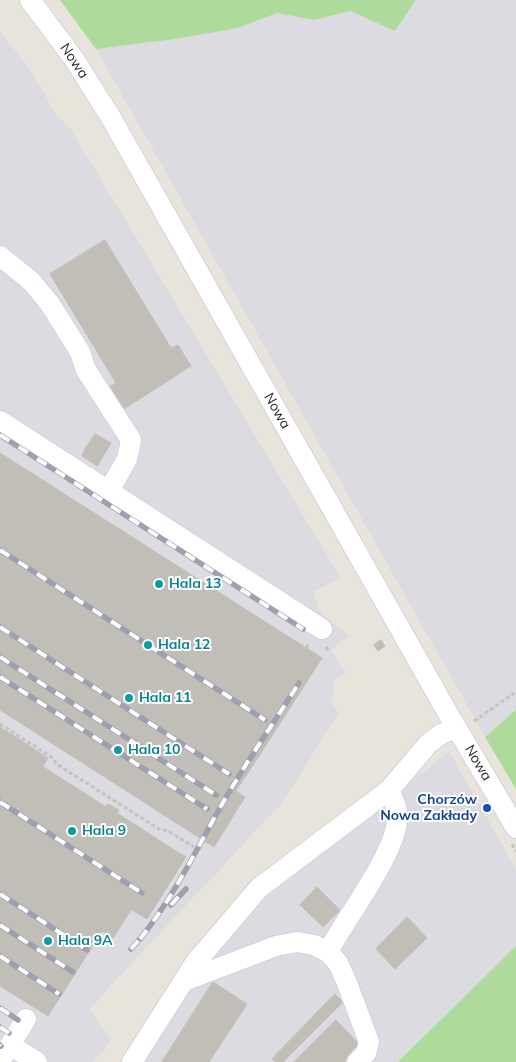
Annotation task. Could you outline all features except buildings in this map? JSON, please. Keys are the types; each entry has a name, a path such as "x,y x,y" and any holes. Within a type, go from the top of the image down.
{"street":[{"name":"Nowa","path":"30,0 74,59 110,116 457,728 516,828"},
{"path":"0,256 30,281 50,304 80,352 86,370 131,440 127,459 109,491"},
{"path":"0,421 322,629"},
{"path":"132,1062 195,964 259,888 389,790 429,742 441,734 457,728"},
{"path":"328,952 336,935 350,916 390,848 396,829 397,812 389,790"},
{"path":"184,982 276,946 296,942 314,945 328,952 338,964 369,1042 366,1053 357,1062"},
{"path":"26,1020 5,1053 37,1062"}],"path":[{"path":"457,728 480,719 516,692"},
{"path":"0,724 50,756 74,775 159,829 168,831 194,848"}],"shaded area":[{"path":"416,0 516,0 516,710 485,737 96,49 175,39 238,28 277,13 314,20 350,11 395,31"},
{"path":"0,31 32,72 57,116 70,128 341,578 313,592 321,614 349,635 332,650 346,673 334,681 332,703 339,713 282,803 89,1009 112,1040 93,1062 0,1062"},
{"path":"449,751 516,869 516,946 398,1062 143,1062 219,947 242,917"}],"green space":[{"path":"60,0 416,0 395,31 350,11 314,20 277,13 238,28 175,39 96,49"},
{"path":"516,710 516,789 485,737"},
{"path":"516,946 516,1062 398,1062"}],"railway":[{"path":"0,435 303,629"},
{"path":"0,550 265,720"},
{"path":"0,627 229,774"},
{"path":"0,657 216,795"},
{"path":"0,677 207,809"},
{"path":"140,939 173,891 230,790 299,683"},
{"path":"0,802 142,893"},
{"path":"171,905 186,889"},
{"path":"0,894 87,950"},
{"path":"0,925 73,972"},
{"path":"131,949 144,934"},
{"path":"0,956 59,994"},
{"path":"0,1008 18,1020"},
{"path":"0,1027 9,1033"}],"place":[{"name":"Hala 13","path":"159,584"},
{"name":"Hala 12","path":"148,645"},
{"name":"Hala 11","path":"129,698"},
{"name":"Hala 10","path":"118,750"},
{"name":"Chorzów Nowa Zakłady","path":"487,808"},
{"name":"Hala 9","path":"72,831"},
{"name":"Hala 9A","path":"48,941"}]}
